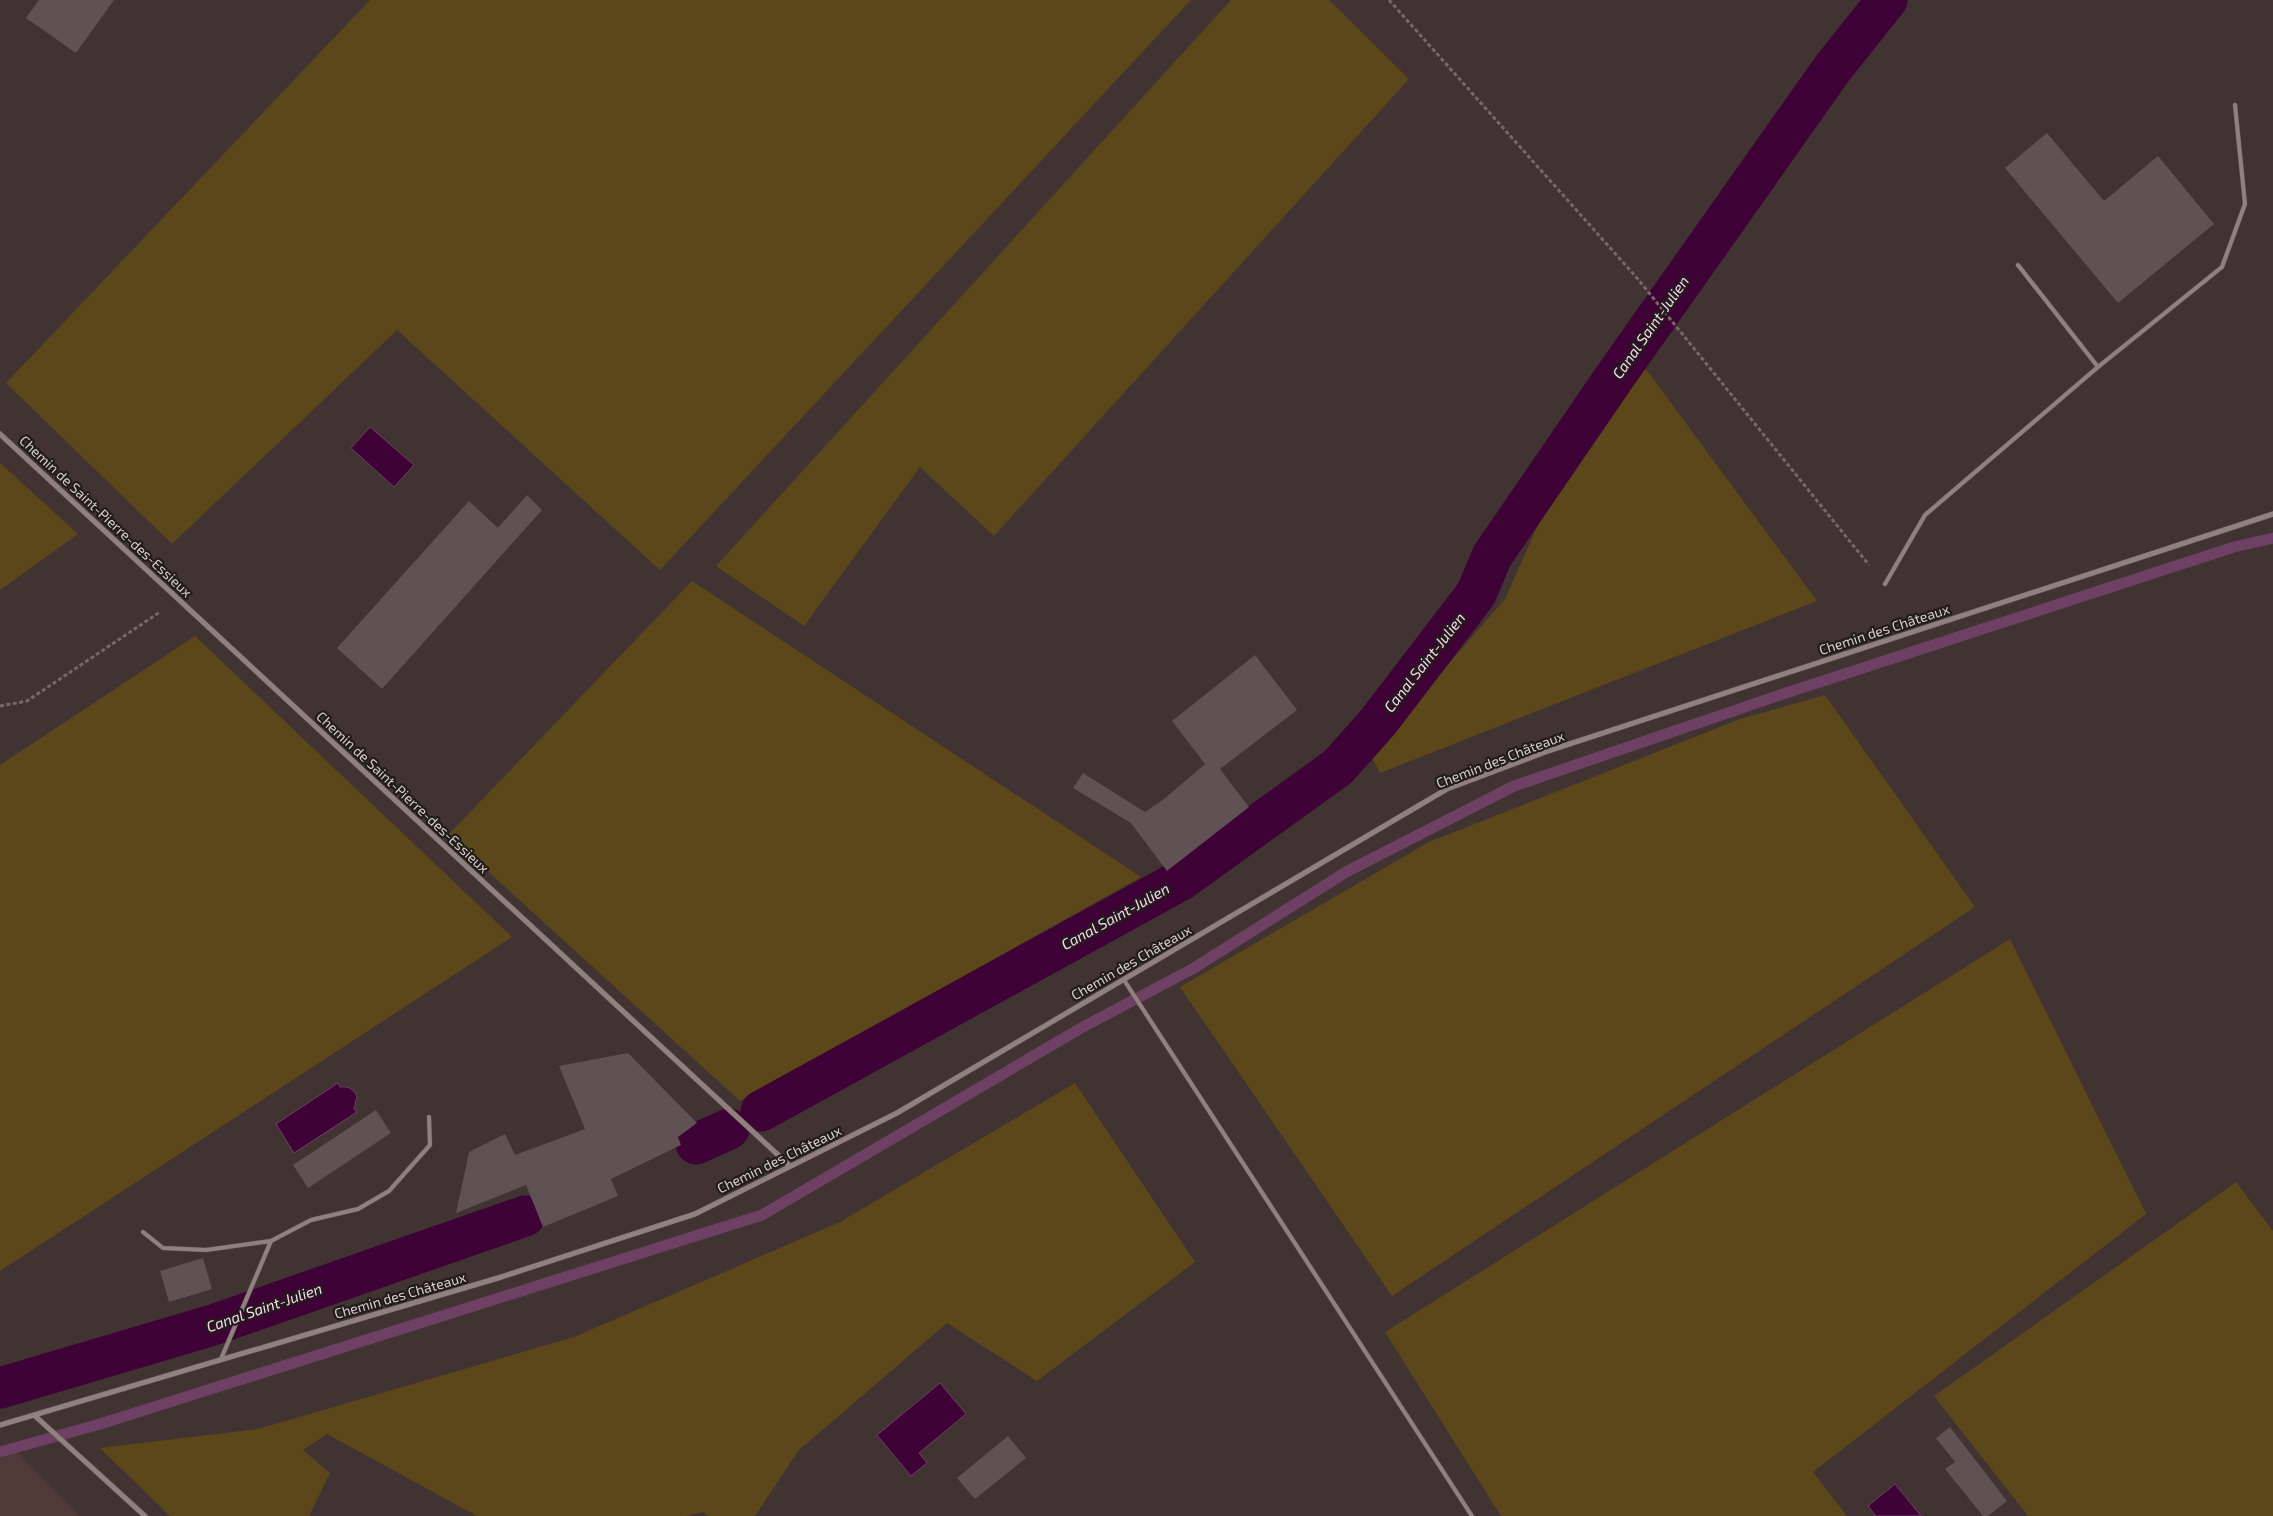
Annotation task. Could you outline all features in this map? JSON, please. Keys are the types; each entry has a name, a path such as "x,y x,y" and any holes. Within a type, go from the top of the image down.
{"street":[{"name":"Chemin de Saint-Pierre-des-Essieux","path":"0,434 790,1166"},
{"name":"Chemin des Châteaux","path":"0,1425 498,1278 695,1214 896,1114 1447,789 1548,751 2273,514"},
{"path":"34,1414 145,1516"}],"lane":[{"path":"1885,584 1925,515 2098,366 2222,268 2244,204 2235,105"},
{"path":"2018,265 2098,366"},
{"path":"1124,980 1472,1516"},
{"path":"143,1232 163,1248 206,1250 271,1241 311,1220 358,1209 388,1191 430,1146 429,1116"},
{"path":"221,1360 271,1241"}],"path":[{"path":"1390,0 1637,278 1885,584"},
{"path":"0,706 27,701 179,600"}],"shaded area":[{"path":"370,0 1191,0 660,570 397,330 172,544 6,383"},
{"path":"1231,0 1329,0 1409,79 994,536 920,467 804,626 716,566"},
{"path":"1643,365 1817,601 1380,773 1370,754 1505,599 1560,476"},
{"path":"370,427 414,465 394,487 351,448"},
{"path":"0,463 78,534 0,590"},
{"path":"692,581 1141,877 740,1101 448,835"},
{"path":"195,636 512,937 0,1271 0,765"},
{"path":"1825,695 1975,907 1392,1296 1180,987 1429,842 1740,719"},
{"path":"2010,939 2146,1214 1813,1472 1847,1516 1501,1516 1385,1332"},
{"path":"338,1083 340,1087 349,1088 354,1092 357,1097 354,1109 357,1112 294,1153 276,1124"},
{"path":"1075,1083 1195,1262 1037,1381 947,1323 798,1451 755,1516 709,1516 702,1512 686,1516 477,1516 327,1434 303,1450 330,1473 309,1516 170,1516 100,1448 258,1429 574,1337 840,1222"},
{"path":"2236,1182 2273,1231 2273,1516 2028,1516 1934,1396"},
{"path":"940,1383 966,1414 919,1453 927,1463 911,1476 877,1435"},
{"path":"17,1452 80,1516 0,1516 0,1457"},
{"path":"1895,1484 1921,1516 1876,1516 1868,1506"}],"building":[{"path":"39,0 114,0 76,53 26,18"},
{"path":"2047,133 2104,201 2158,156 2214,224 2118,303 2005,168"},
{"path":"527,495 542,510 382,689 337,648 469,501 498,528"},
{"path":"1255,655 1297,710 1220,769 1249,807 1167,871 1131,823 1073,788 1083,773 1145,812 1164,799 1205,764 1172,721"},
{"path":"628,1053 697,1123 678,1137 681,1145 611,1179 618,1196 543,1227 526,1185 456,1213 469,1152 505,1134 515,1155 585,1129 559,1066"},
{"path":"376,1110 391,1133 308,1188 293,1165"},
{"path":"203,1258 212,1289 169,1302 160,1271"},
{"path":"1950,1427 2007,1501 1988,1516 1983,1516 1945,1469 1955,1462 1936,1438"},
{"path":"1008,1436 1026,1458 975,1499 957,1478"}],"waterway":[{"name":"Canal Saint-Julien","path":"761,1111 1181,880 1338,767 1378,722 1476,594 1492,556 1616,375 1832,69 1887,0"},
{"path":"0,1452 100,1424 762,1215 1083,1027 1194,968 1346,872 1514,786 1783,694 2234,547 2273,538"},
{"name":"Canal Saint-Julien","path":"696,1144 729,1129"},
{"name":"Canal Saint-Julien","path":"0,1388 213,1325 525,1216"}]}
